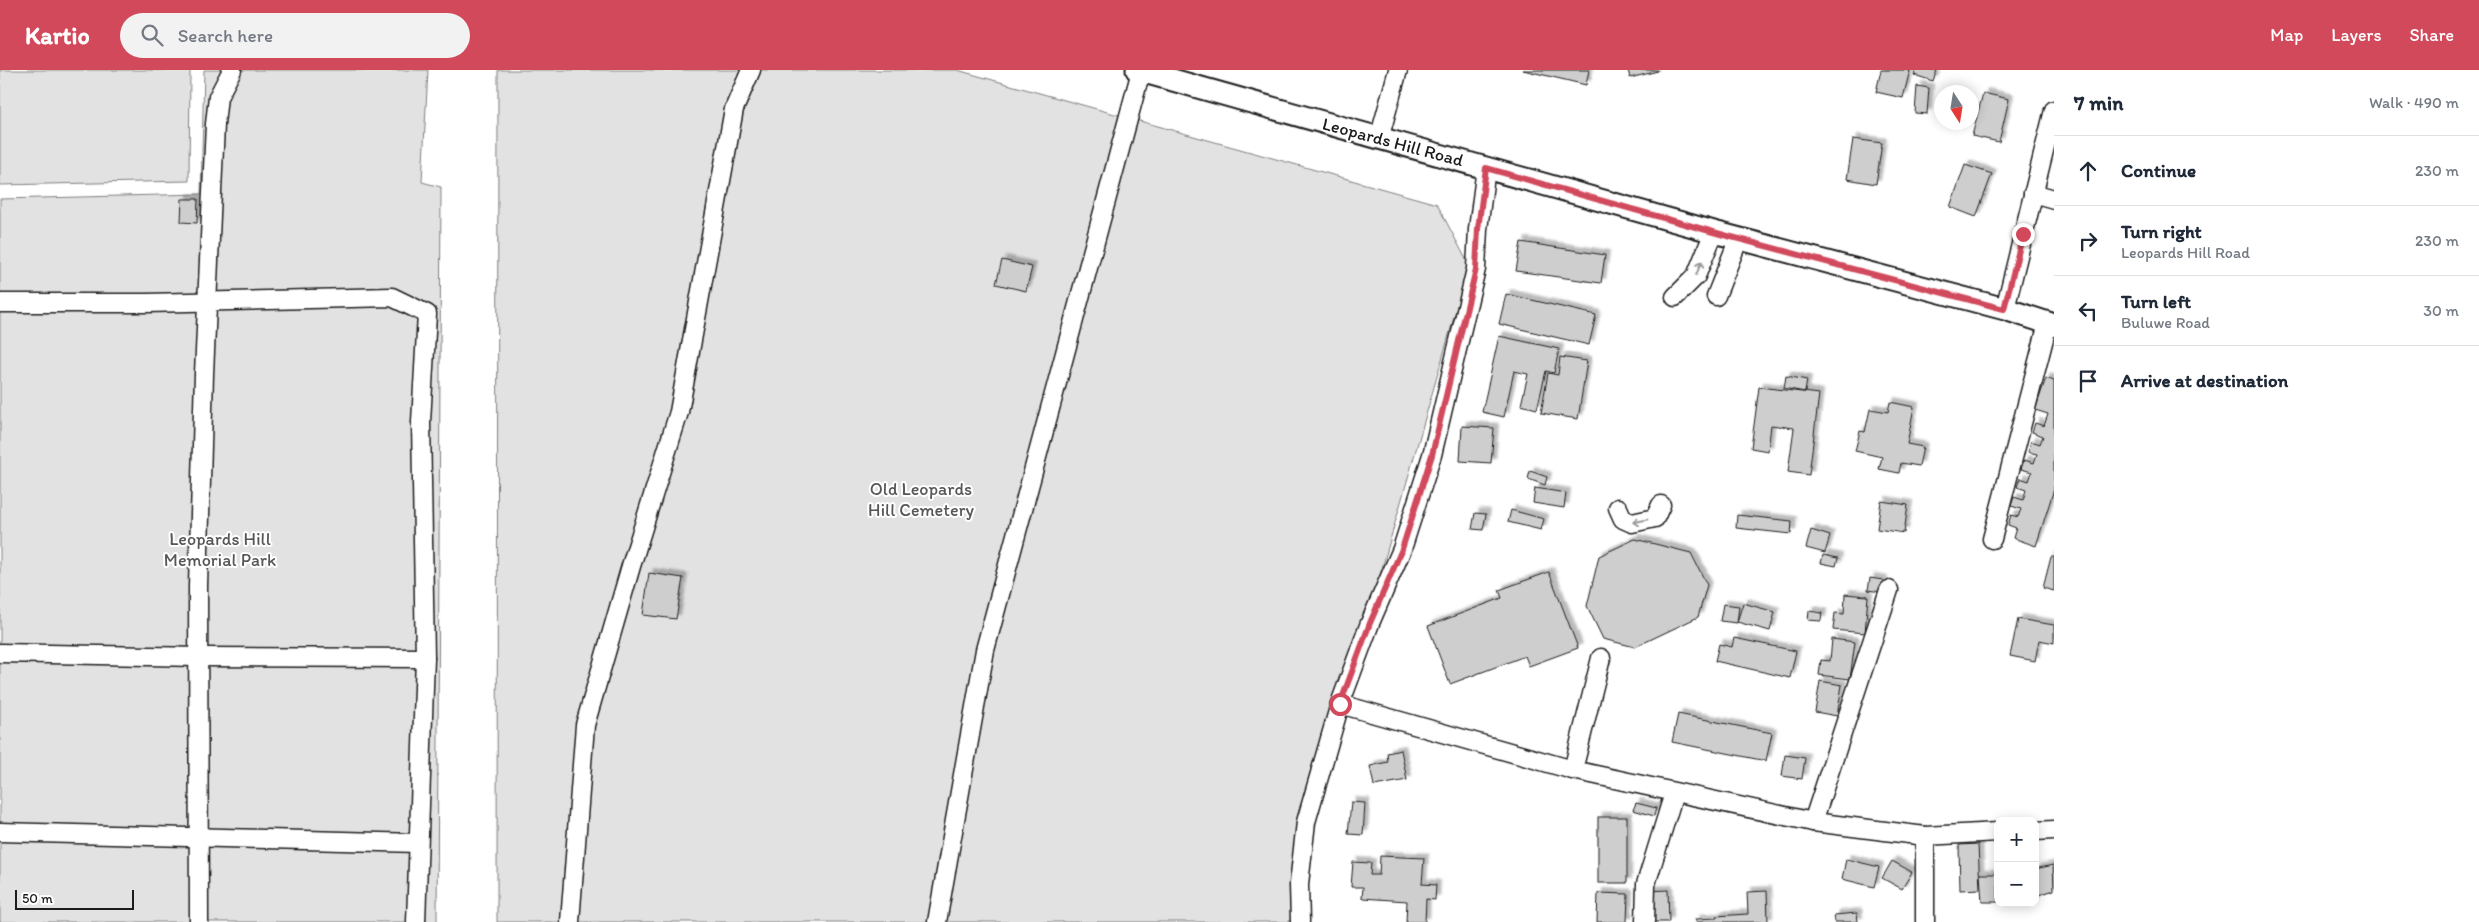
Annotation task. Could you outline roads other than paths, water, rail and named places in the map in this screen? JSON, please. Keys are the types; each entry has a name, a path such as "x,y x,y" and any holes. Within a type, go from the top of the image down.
{"main road":[{"name":"Leopards Hill Road","path":"1139,70 1379,139 1714,232 2004,309 2051,324"}],"street":[{"path":"199,922 199,547 207,300 215,124 218,97 232,70"},
{"path":"570,922 585,725 631,566 679,412 734,110 751,70"},
{"path":"937,922 985,650 1139,70"},
{"path":"1379,139 1398,70"},
{"path":"2004,309 2054,110"},
{"path":"1300,922 1299,884 1306,822 1340,704 1370,623 1399,558 1432,455 1476,269 1478,229 1486,168"},
{"path":"2033,193 2054,199"},
{"path":"1676,298 1696,276 1714,232"},
{"path":"1716,296 1739,238"},
{"path":"0,303 146,303 207,300 392,298 427,314 421,422 425,658 416,922"},
{"path":"1992,539 2051,324"},
{"path":"1618,508 1623,519 1632,523 1655,518 1661,505"},
{"path":"1813,822 1889,590"},
{"path":"0,653 198,657 425,658"},
{"path":"1573,770 1601,658"},
{"path":"1340,704 1573,770 1813,822 1924,836 1994,832"},
{"path":"1645,922 1646,884 1674,793"},
{"path":"2039,830 2054,830"},
{"path":"0,832 418,844"},
{"path":"1924,836 1925,922"}],"park label":[{"name":"Old Leopards Hill Cemetery","path":"921,499"},
{"name":"Leopards Hill Memorial Park","path":"220,549"}]}
